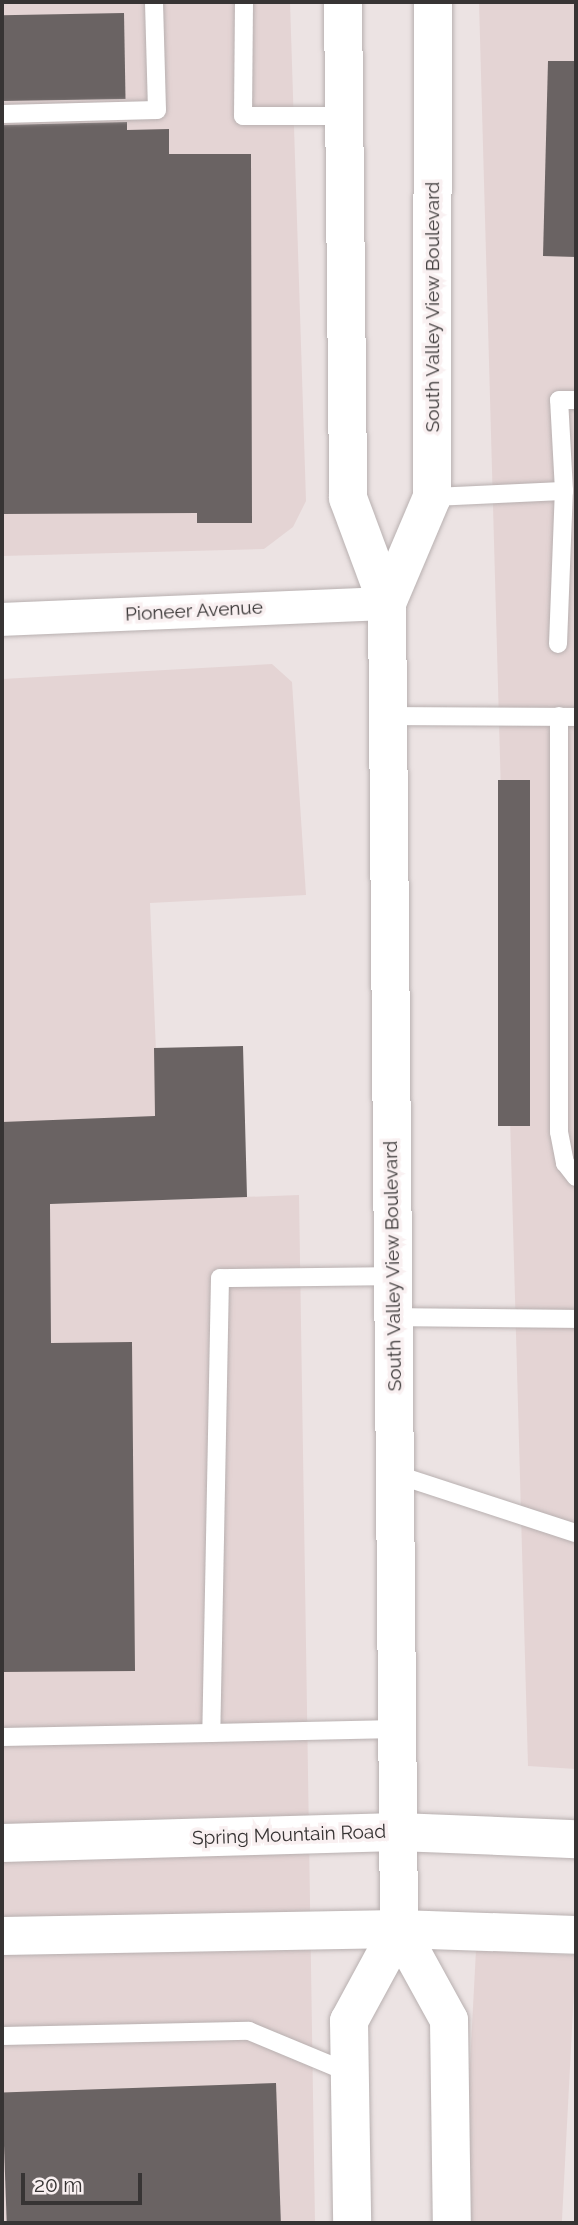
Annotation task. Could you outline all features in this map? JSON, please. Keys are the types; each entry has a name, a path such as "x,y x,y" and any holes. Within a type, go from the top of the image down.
{"main road":[{"name":"South Valley View Boulevard","path":"343,2 348,498 387,603 399,1929 449,2020 452,2223"},
{"name":"South Valley View Boulevard","path":"387,603 432,497 433,2"},
{"name":"Spring Mountain Road","path":"2,1843 398,1832 576,1839"},
{"name":"South Valley View Boulevard","path":"352,2223 349,2021 399,1929"},
{"path":"2,1936 399,1929 576,1935"}],"street":[{"name":"Pioneer Avenue","path":"2,619 387,603"}],"lane":[{"path":"2,114 158,110 154,2"},
{"path":"244,2 243,116 344,116"},
{"path":"558,645 564,491 559,400 576,400"},
{"path":"432,497 564,491"},
{"path":"388,716 568,716 559,1132 565,1163 576,1177"},
{"path":"211,1733 219,1278 393,1276"},
{"path":"393,1317 576,1319"},
{"path":"395,1474 576,1533"},
{"path":"2,1737 397,1729"},
{"path":"2,2036 249,2031 350,2073"}],"shaded area":[{"path":"2,2 290,2 306,501 293,527 264,549 2,556"},
{"path":"479,2 576,2 576,1769 528,1766"},
{"path":"272,664 292,682 306,895 150,903 162,1200 299,1195 315,2223 2,2223 2,679"},
{"path":"476,1950 576,1955 562,2223 462,2223"}],"building":[{"path":"124,13 126,99 4,101 2,15"},
{"path":"548,61 576,61 576,257 543,256"},
{"path":"127,122 127,130 169,129 169,154 251,154 252,523 197,523 197,513 2,514 2,125"},
{"path":"498,780 530,780 530,1126 498,1126"},
{"path":"243,1046 247,1197 50,1204 51,1343 132,1342 135,1671 2,1672 2,1122 155,1116 154,1048"},
{"path":"276,2083 281,2223 7,2223 2,2093"}]}
